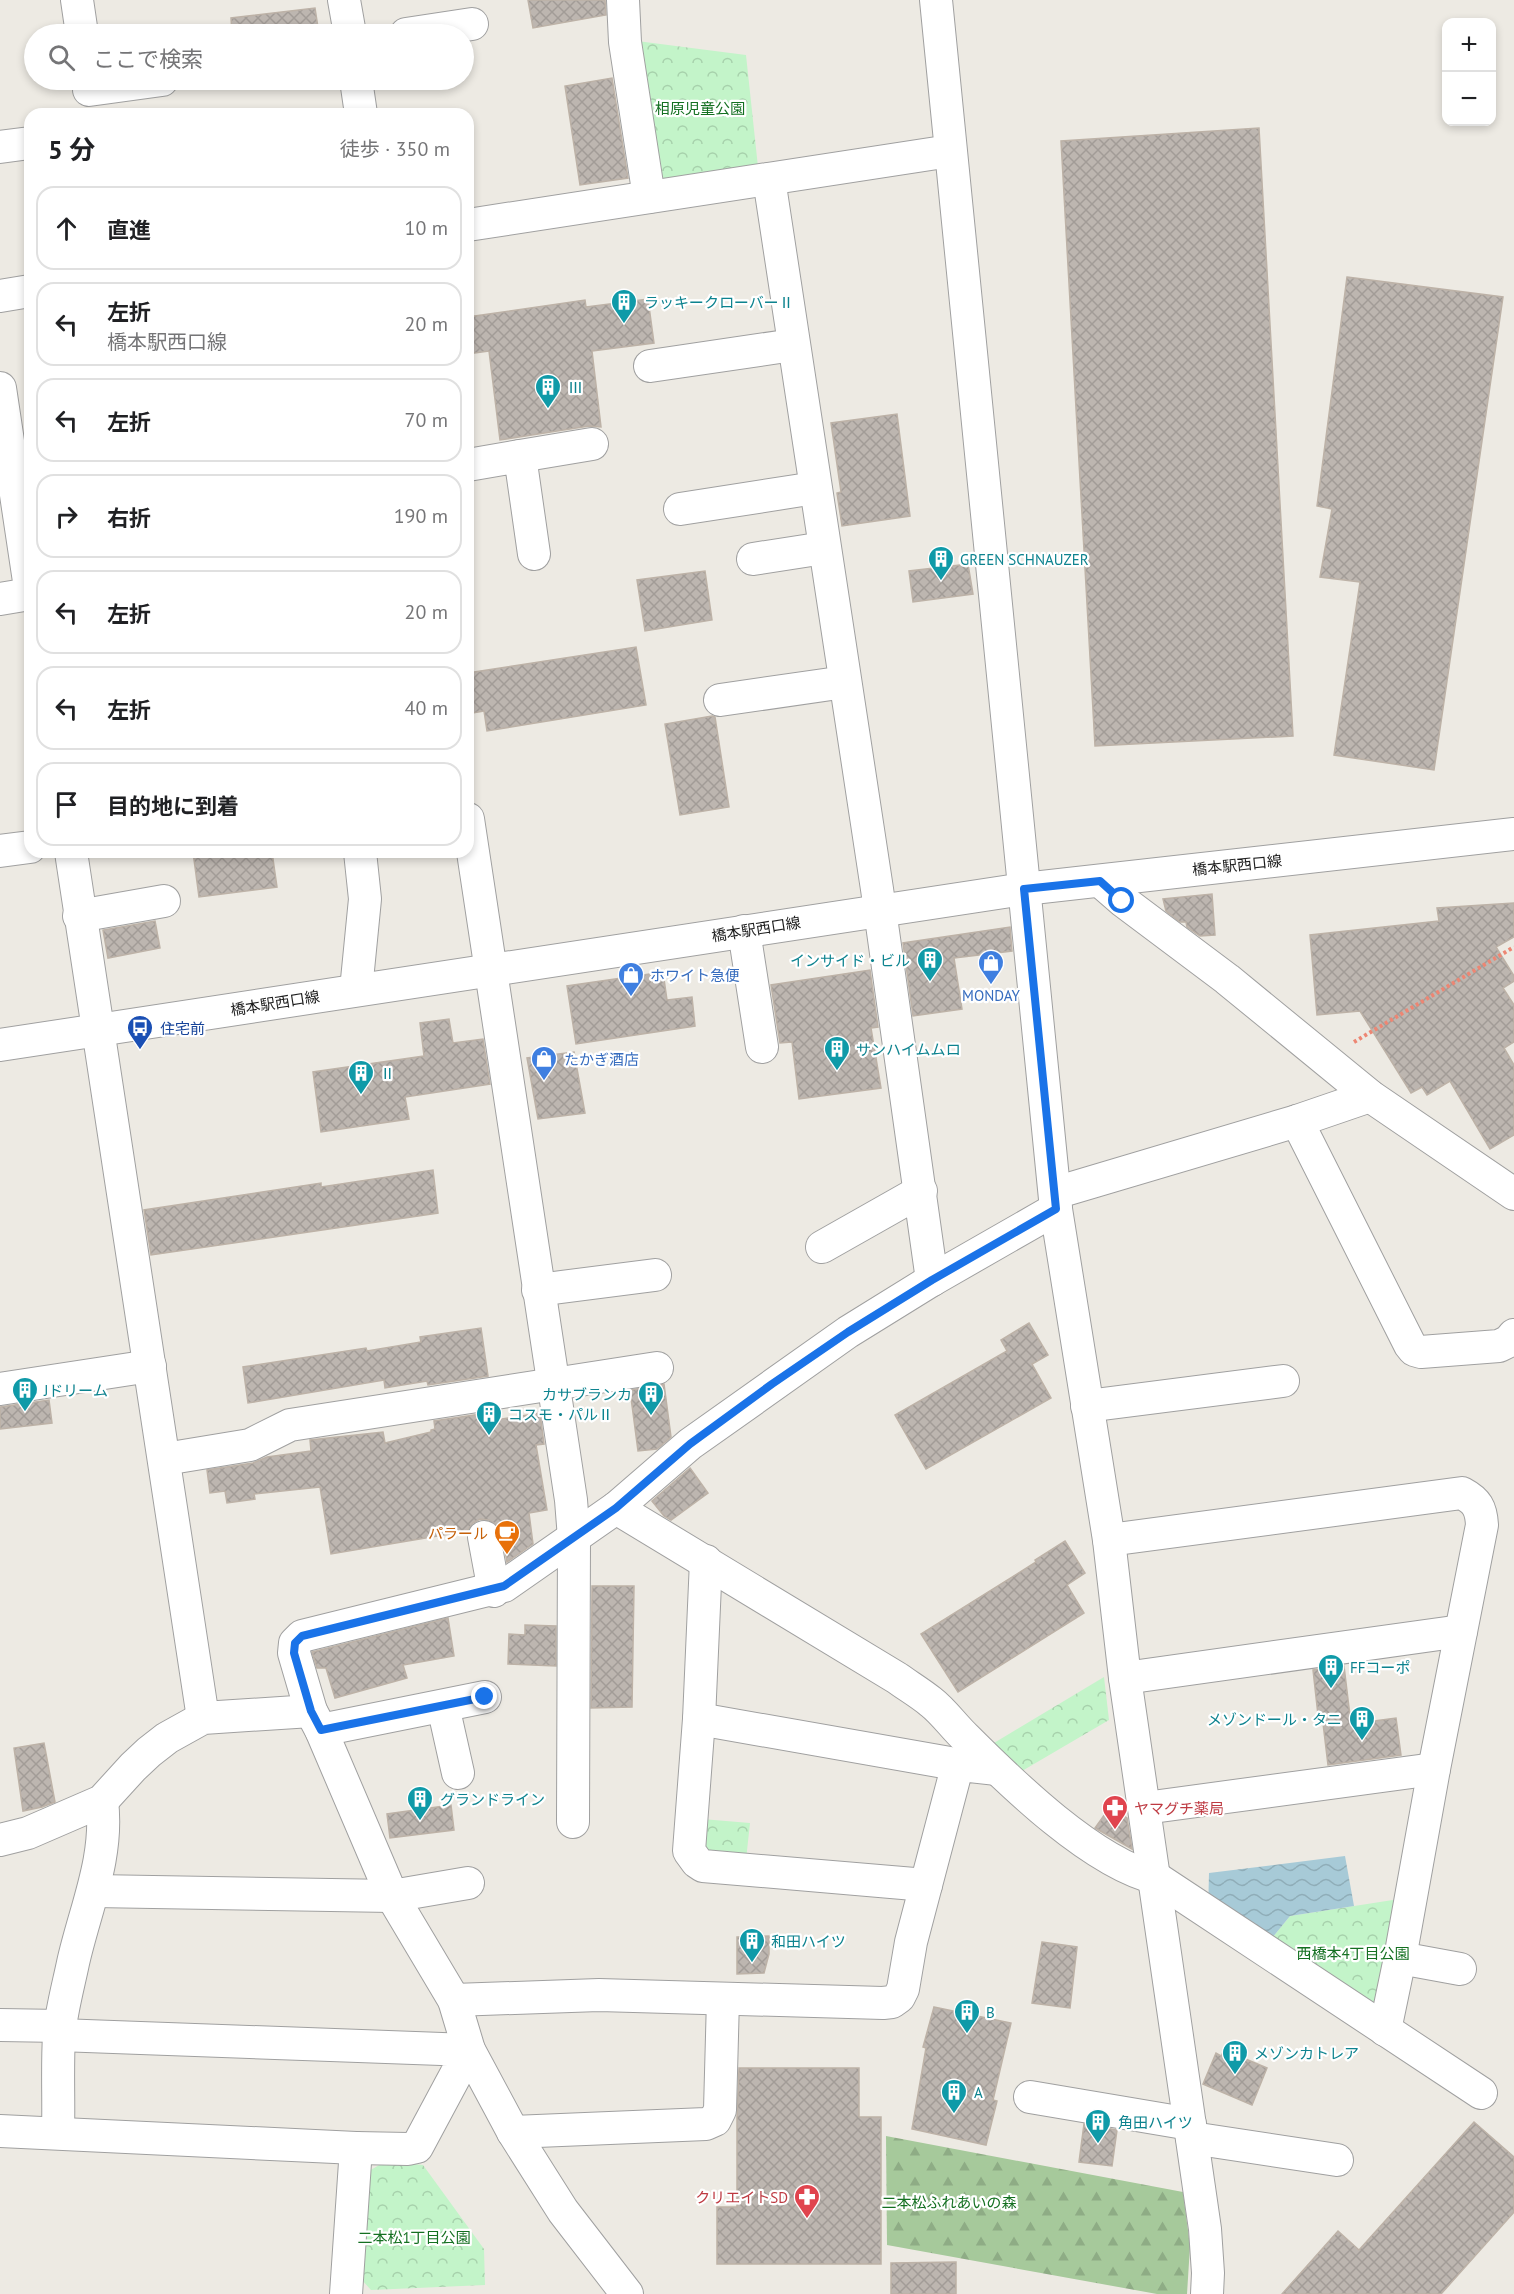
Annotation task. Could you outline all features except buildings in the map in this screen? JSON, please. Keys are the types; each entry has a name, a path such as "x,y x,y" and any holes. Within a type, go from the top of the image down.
{"street":[{"path":"77,0 81,24"},
{"path":"344,0 348,24"},
{"path":"623,0 625,42 649,197"},
{"path":"936,0 1055,1201 1109,1540 1125,1678 1205,2229 1207,2294"},
{"path":"90,94 111,90"},
{"path":"358,90 361,108"},
{"path":"0,147 24,144"},
{"path":"474,224 950,151"},
{"path":"769,179 921,1191 932,1280"},
{"path":"0,296 24,292"},
{"path":"650,366 794,345"},
{"path":"0,388 24,548"},
{"path":"474,464 592,444"},
{"path":"520,456 534,554"},
{"path":"680,509 815,488"},
{"path":"753,559 824,548"},
{"path":"0,599 24,595"},
{"path":"720,700 845,682"},
{"name":"橋本駅西口線","path":"0,1045 1024,889 1514,834"},
{"path":"0,851 24,848"},
{"path":"474,857 574,1538 573,1822"},
{"path":"72,858 203,1718"},
{"path":"356,990 365,899 361,858"},
{"path":"1100,881 1122,901 1227,979 1370,1096 1514,1194"},
{"path":"79,916 164,901"},
{"path":"744,931 762,1047"},
{"path":"623,2294 563,2211 513,2132 469,2050 454,2000 392,1896 316,1721 294,1653 295,1643 302,1636 494,1591 504,1586 616,1508 690,1444 772,1384 848,1332 1055,1201 1370,1096"},
{"path":"1297,1121 1414,1350 1428,1352 1499,1346 1509,1341 1514,1335"},
{"path":"822,1247 921,1191"},
{"path":"538,1290 655,1275"},
{"path":"0,1389 150,1366"},
{"path":"165,1458 250,1444 290,1425 553,1386 657,1368"},
{"path":"1087,1406 1264,1377"},
{"path":"1109,1540 1462,1493 1474,1499 1481,1511 1482,1525 1385,2030"},
{"path":"616,1508 897,1678 932,1702 997,1769 1060,1824 1134,1872 1155,1878 1481,2093"},
{"path":"484,1537 494,1591"},
{"path":"706,1561 699,1719 689,1851 703,1866 926,1885"},
{"path":"1125,1678 1461,1631"},
{"path":"0,1840 28,1833 102,1801 149,1752 167,1738 203,1718 316,1721 443,1706 485,1697"},
{"path":"443,1706 458,1773"},
{"path":"699,1719 961,1765 997,1769"},
{"path":"454,2000 599,1995 892,2002 899,1997 903,1989 926,1885 952,1787 961,1765"},
{"path":"1145,1808 1434,1769"},
{"path":"58,2133 60,2030 74,1960 94,1891 105,1824 102,1801"},
{"path":"94,1891 392,1896 468,1883"},
{"path":"1400,1958 1460,1969"},
{"path":"513,2132 706,2124 715,2120 720,2110 723,1999"},
{"path":"0,2025 469,2050"},
{"path":"0,2130 408,2149 417,2147 469,2050"},
{"path":"1030,2097 1336,2160"},
{"path":"346,2294 356,2148"}],"path":[{"path":"1325,1059 1514,947"}],"green space":[{"name":"相原児童公園","path":"637,41 746,55 758,167 658,179"},
{"path":"1104,1677 1109,1720 1022,1771 989,1746"},
{"path":"702,1819 750,1823 746,1860 715,1857 700,1846"},
{"name":"西橋本4丁目公園","path":"1412,1897 1385,2030 1263,1949 1290,1916"},
{"name":"二本松ふれあいの森","path":"886,2136 1183,2192 1190,2246 1187,2294 1157,2294 887,2245"},
{"name":"二本松1丁目公園","path":"386,2161 423,2165 484,2249 485,2285 371,2290 361,2279 369,2171"}],"water":[{"path":"1345,1856 1354,1906 1290,1916 1263,1949 1208,1913 1209,1873"}],"place":[{"name":"ラッキークローバーⅡ","path":"624,325"},
{"name":"Ⅲ","path":"548,410"},
{"name":"GREEN SCHNAUZER","path":"941,582"},
{"name":"インサイド・ビル","path":"930,983"},
{"name":"MONDAY","path":"991,986"},
{"name":"ホワイト急便","path":"631,998"},
{"name":"住宅前","path":"140,1051"},
{"name":"サンハイムムロ","path":"837,1072"},
{"name":"たかぎ酒店","path":"544,1082"},
{"name":"Ⅱ","path":"361,1096"},
{"name":"Jドリーム","path":"25,1413"},
{"name":"カサブランカ","path":"651,1417"},
{"name":"コスモ・パルⅡ","path":"489,1437"},
{"name":"パラール","path":"507,1556"},
{"name":"FFコーポ","path":"1331,1690"},
{"name":"メゾンドール・タニ","path":"1362,1742"},
{"name":"グランドライン","path":"420,1822"},
{"name":"ヤマグチ薬局","path":"1115,1831"},
{"name":"和田ハイツ","path":"752,1964"},
{"name":"B","path":"967,2035"},
{"name":"メゾンカトレア","path":"1235,2076"},
{"name":"A","path":"954,2115"},
{"name":"角田ハイツ","path":"1098,2145"},
{"name":"クリエイトSD","path":"807,2220"}],"route":[{"path":"485,1697 321,1730 311,1711 294,1653 295,1643 302,1636 494,1591 504,1586 616,1508 690,1444 848,1332 932,1280 1056,1209 1024,889 1100,881 1122,901"}]}
